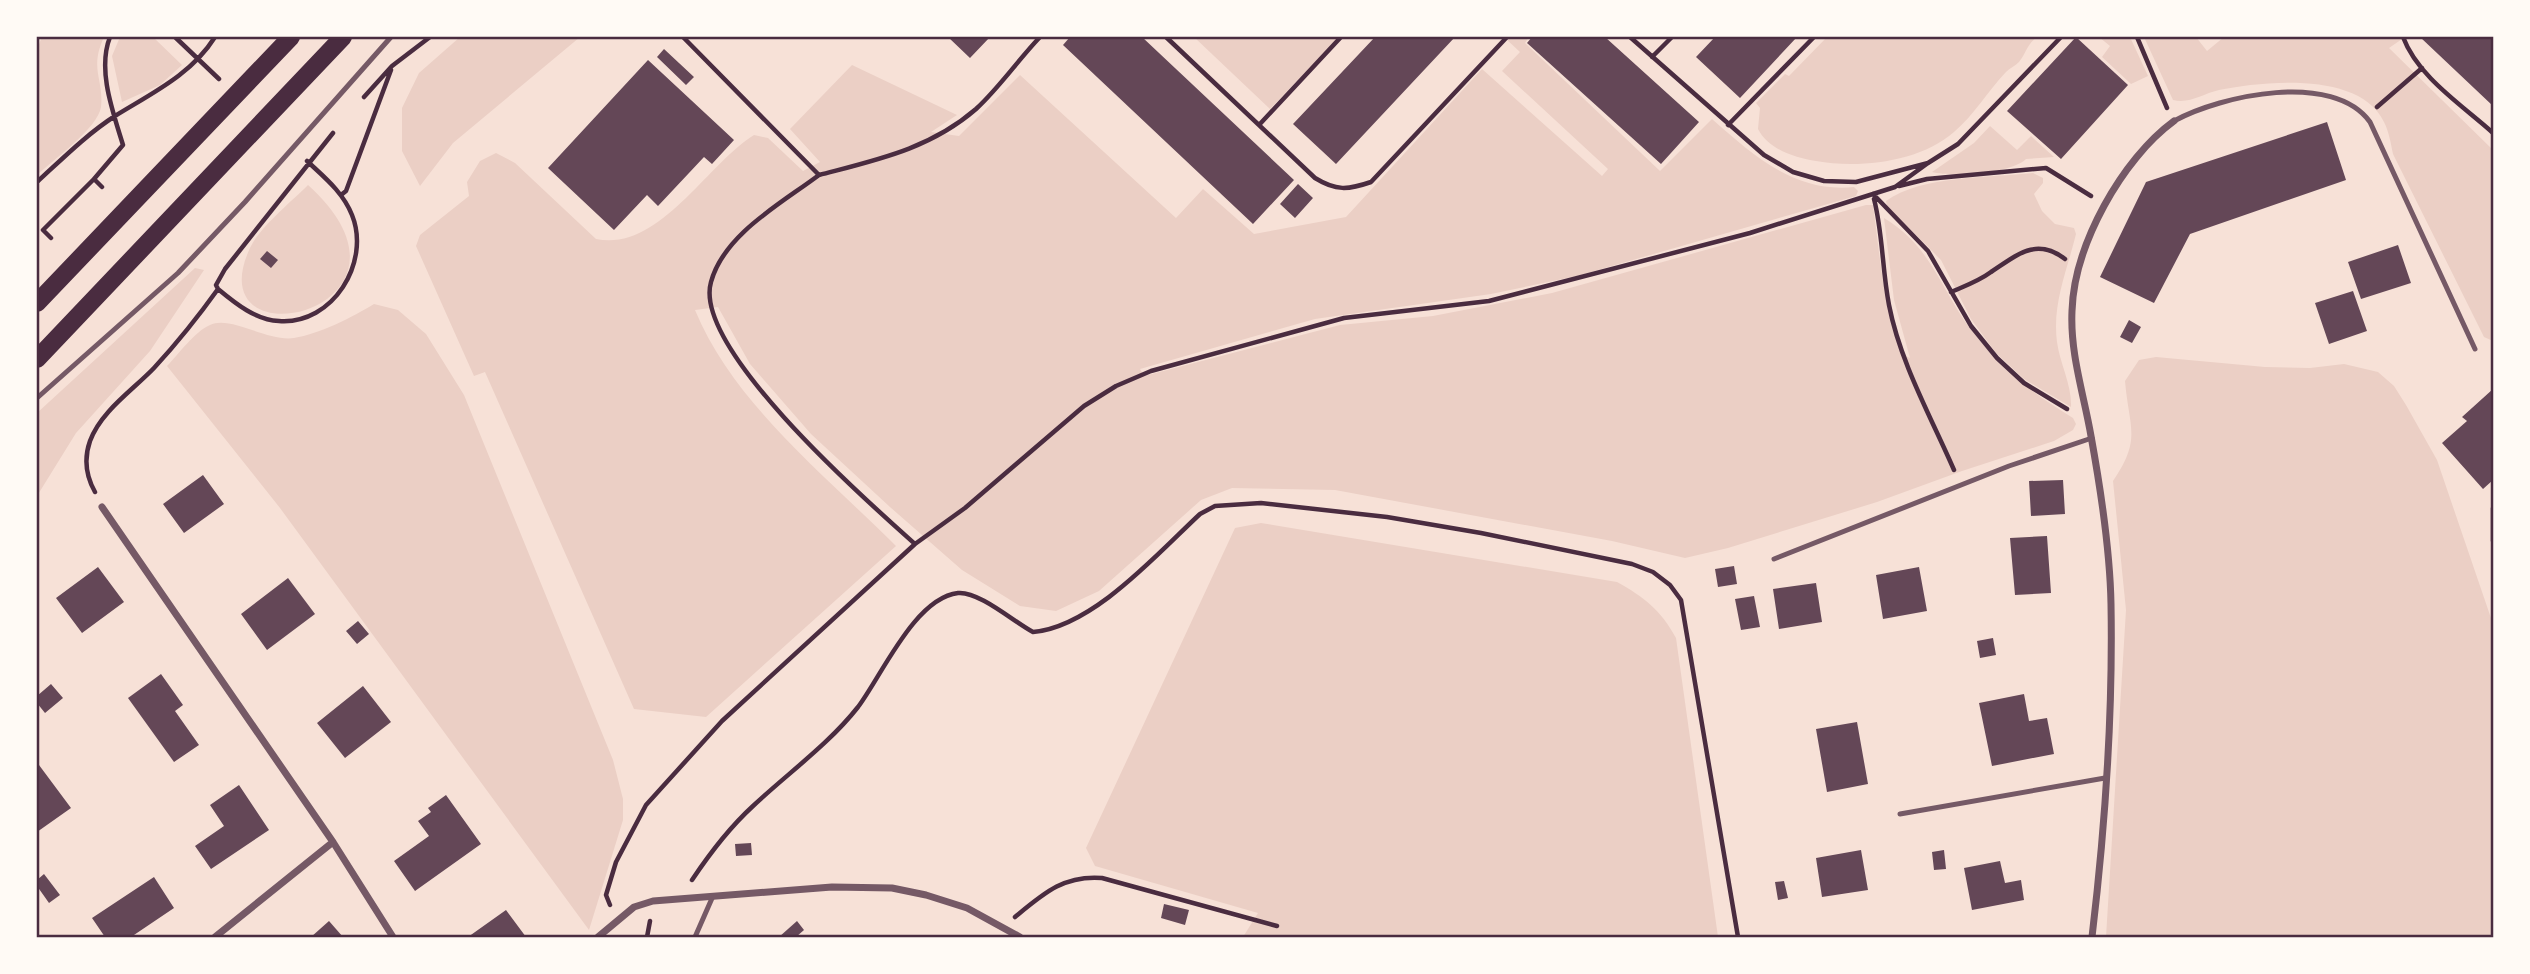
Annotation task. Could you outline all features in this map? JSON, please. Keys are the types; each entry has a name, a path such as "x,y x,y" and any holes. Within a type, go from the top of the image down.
{"main road":[{"path":"37,303 292,37"},
{"path":"37,359 343,37"}],"street":[{"path":"2092,937 2105,778 2111,602 2092,439 2074,353 2072,309 2080,270 2105,205 2133,158 2151,138 2174,121"},
{"path":"102,507 332,842 393,937"},
{"path":"215,937 332,842"},
{"path":"598,937 634,907 653,901 867,886 926,895 967,908 1020,937"}],"lane":[{"path":"37,398 178,272 245,202 391,37"},
{"path":"2174,121 2196,109 2219,102 2272,93 2333,96 2351,102 2366,116 2475,349"},
{"path":"1774,559 1960,485 2092,439"},
{"path":"1900,814 2105,778"},
{"path":"695,937 713,896"}],"path":[{"path":"51,238 43,230 94,179 123,145 114,117 104,53 110,37"},
{"path":"37,183 114,117 162,90 207,49 215,37"},
{"path":"358,104 392,66 430,37"},
{"path":"682,37 819,175"},
{"path":"915,544 796,431 760,390 723,334 710,308 710,285 715,269 732,245 758,220 819,175 883,159 928,143 978,107 1040,37"},
{"path":"1166,37 1315,178 1331,188 1350,190 1371,182 1507,37"},
{"path":"1259,125 1340,37"},
{"path":"1630,37 1764,155 1793,172 1824,181 1856,182 1928,163"},
{"path":"1652,57 1672,37"},
{"path":"1728,125 1814,37"},
{"path":"1895,187 1958,144 2061,37"},
{"path":"2137,37 2174,121"},
{"path":"2403,37 2410,54 2422,68 2493,133"},
{"path":"341,123 225,269 216,285 235,304 263,318 296,321 333,301 352,271 357,254 352,215 340,193 346,191 392,66"},
{"path":"2366,116 2422,68"},
{"path":"617,920 606,895 616,862 646,805 722,721 915,544 965,508 1084,407 1116,386 1151,371 1345,318 1502,298 1750,233 1927,179 2046,168 2105,205"},
{"path":"94,179 102,187"},
{"path":"1873,194 1928,251 1980,337 2024,383 2071,411 2085,405"},
{"path":"1873,194 1882,230 1889,306 1897,336 1960,485"},
{"path":"1951,292 1990,274 2015,254 2028,248 2052,250 2080,270"},
{"path":"102,507 88,481 86,458 91,439 107,414 185,334 219,289"},
{"path":"680,898 713,848 752,806 809,758 856,710 907,632 942,598 959,593 972,596 1033,632 1044,631 1100,603 1200,514 1215,506 1261,503 1387,517 1570,550 1632,564 1653,572 1670,585 1681,600 1717,830 1738,937"},
{"path":"2493,508 2493,541"},
{"path":"1004,926 1050,888 1081,877 1102,878 1277,926"}],"shaded area":[{"path":"42,37 104,37 97,66 101,97 98,115 84,134 37,175 37,49"},
{"path":"120,37 153,37 182,65 160,85 122,102 112,56"},
{"path":"460,37 580,37 453,143 420,186 402,151 402,108 419,73"},
{"path":"1194,37 1339,37 1270,109"},
{"path":"1529,37 1525,43 1660,171 1712,119 1743,146 1776,169 1812,184 1854,187 1858,191 1856,196 1577,276 1491,294 1315,319 1140,369 1144,376 1340,325 1433,316 1552,293 1873,205 1887,300 1903,355 1910,358 1894,300 1884,218 1914,242 1972,331 1994,357 2018,379 2073,418 2076,424 2073,430 2054,441 1877,502 1728,548 1685,558 1612,541 1335,490 1232,488 1201,500 1099,591 1056,611 1020,606 962,570 811,434 750,364 718,307 695,310 733,377 757,407 811,465 896,546 706,717 634,709 485,372 474,376 416,246 420,235 469,196 467,182 480,161 496,153 515,163 596,239 619,239 641,232 661,220 754,135 768,138 803,171 820,162 790,129 852,65 957,115 931,132 959,136 1020,75 1176,218 1203,189 1254,234 1346,217 1482,69 1602,176 1608,169 1502,71 1520,52 1506,39"},
{"path":"1827,37 2037,37 2019,62 2006,72 1968,118 1940,142 1888,161 1851,164 1816,161 1791,155 1768,142 1758,129 1760,108 1756,103 1785,74 1789,76"},
{"path":"2099,37 2130,37 2148,76 2131,84 2102,57 2110,46"},
{"path":"2144,37 2196,37 2207,51 2224,37 2405,37 2389,48 2493,150 2493,341 2484,337 2393,154 2384,122 2372,106 2354,94 2333,87 2285,83 2238,87 2219,90 2191,100 2173,100"},
{"path":"1990,126 2017,150 2031,136 2054,157 2026,159 2008,168 1980,173 1932,172 1974,143"},
{"path":"2033,173 2043,178 2043,183 2034,194 2042,211 2055,224 2074,228 2076,234 2061,288 2056,328 2071,407 2024,379 1996,353 1971,319 1941,260 1887,206 1886,201 1918,186 1937,182"},
{"path":"308,185 343,229 349,264 336,292 310,308 280,314 255,306 242,285 250,248 268,224"},
{"path":"195,268 204,270 150,351 76,433 37,496 37,413"},
{"path":"374,304 398,310 426,334 464,395 613,760 623,799 623,820 589,930 280,508 167,366 193,338 210,325 228,323 273,336 294,338 336,324"},
{"path":"2156,357 2265,367 2310,368 2344,364 2378,372 2394,386 2406,405 2437,460 2493,624 2493,937 2106,937 2126,610 2113,481 2122,467 2131,443 2125,381 2139,360"},
{"path":"1261,523 1617,582 1651,605 1676,638 1718,937 1243,937 1258,913 1095,866 1086,848 1235,528"}],"building":[{"path":"948,37 990,37 970,58"},
{"path":"1070,37 1142,37 1294,180 1253,224 1063,45"},
{"path":"1375,37 1455,37 1336,164 1293,124"},
{"path":"1532,37 1605,37 1699,122 1661,164 1527,43"},
{"path":"1715,37 1797,37 1740,98 1696,57"},
{"path":"2076,37 2128,85 2061,159 2007,111"},
{"path":"2420,37 2493,37 2493,106"},
{"path":"664,49 694,77 686,85 657,57"},
{"path":"648,60 734,140 712,164 704,157 658,206 647,195 614,230 548,168"},
{"path":"2327,122 2346,180 2190,234 2154,303 2100,277 2146,182"},
{"path":"1298,184 1313,198 1295,218 1280,204"},
{"path":"2398,245 2411,283 2361,299 2348,262"},
{"path":"267,251 278,260 271,268 260,259"},
{"path":"2353,291 2367,331 2329,344 2315,303"},
{"path":"2129,320 2141,327 2132,343 2120,337"},
{"path":"2493,389 2493,480 2483,489 2442,443 2467,421 2462,417"},
{"path":"203,475 224,504 184,533 163,504"},
{"path":"2063,480 2065,514 2031,516 2029,481"},
{"path":"2047,536 2051,593 2015,595 2010,538"},
{"path":"1734,566 1737,584 1718,587 1715,569"},
{"path":"98,567 124,602 82,633 56,598"},
{"path":"1919,567 1927,611 1883,619 1876,575"},
{"path":"288,578 315,614 267,650 241,614"},
{"path":"1816,583 1822,622 1779,629 1773,589"},
{"path":"1754,596 1760,627 1741,630 1735,599"},
{"path":"358,621 369,634 357,644 346,631"},
{"path":"1993,638 1996,655 1980,658 1977,641"},
{"path":"161,674 183,705 175,711 199,745 174,762 128,698"},
{"path":"51,684 63,698 45,713 37,703 37,696"},
{"path":"363,686 391,722 345,758 317,723"},
{"path":"2024,694 2029,721 2047,718 2054,754 1992,766 1979,703"},
{"path":"1857,722 1868,784 1827,792 1816,729"},
{"path":"39,765 71,808 37,832 37,767"},
{"path":"239,785 269,830 211,869 195,846 224,826 210,805"},
{"path":"446,795 481,844 415,891 394,861 429,836 418,821 431,812 428,808"},
{"path":"751,843 752,855 736,856 735,844"},
{"path":"1861,850 1868,890 1822,897 1816,858"},
{"path":"1944,850 1946,869 1934,870 1932,852"},
{"path":"2000,861 2005,883 2021,880 2024,900 1972,910 1964,868"},
{"path":"44,874 60,895 49,903 37,886 37,880"},
{"path":"154,877 174,908 131,937 105,937 92,918"},
{"path":"1784,881 1788,898 1778,900 1775,882"},
{"path":"1164,904 1189,910 1185,925 1161,918"},
{"path":"506,910 526,937 468,937"},
{"path":"329,921 343,937 311,937"},
{"path":"797,921 804,930 796,937 779,937"}]}
